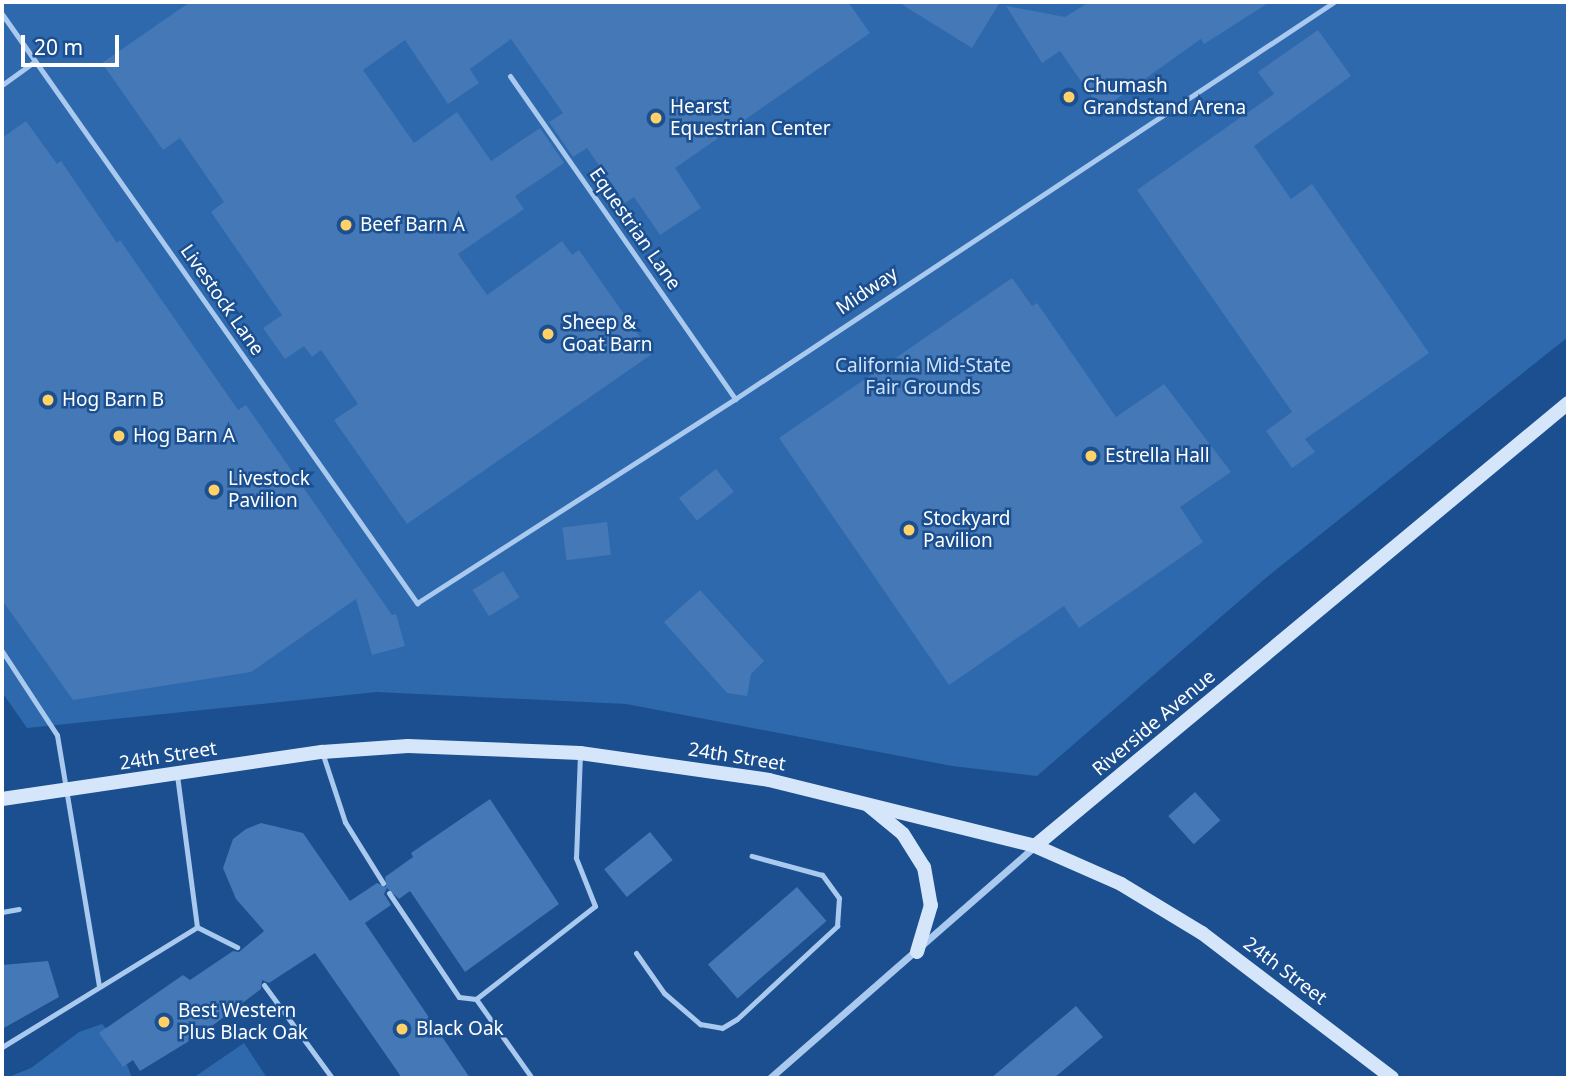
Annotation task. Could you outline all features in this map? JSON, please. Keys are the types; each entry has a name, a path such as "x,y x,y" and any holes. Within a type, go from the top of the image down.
{"main road":[{"name":"Riverside Avenue","path":"1035,846 1568,403"},
{"name":"24th Street","path":"2,799 322,752 408,746 580,753 769,780 1035,846 1121,884 1202,933 1392,1078"},
{"path":"864,802 903,834 924,867 931,905 917,952"}],"street":[{"name":"Riverside Avenue","path":"770,1078 1035,846"}],"lane":[{"name":"Midway","path":"417,603 735,399 1334,2"},
{"name":"Livestock Lane","path":"2,14 417,603"},
{"path":"2,85 35,61"},
{"name":"Equestrian Lane","path":"510,76 735,399"},
{"path":"2,651 57,735 69,790 99,986"},
{"path":"322,752 345,822 383,883"},
{"path":"389,893 460,997 476,999 595,906 576,858 580,753"},
{"path":"177,774 197,927"},
{"path":"636,953 664,993 700,1024 722,1028 737,1019 837,926 839,898 822,875 751,856"},
{"path":"2,912 19,909"},
{"path":"197,927 237,947"},
{"path":"2,1047 197,927"},
{"path":"264,985 332,1078"},
{"path":"476,999 532,1078"}],"green space":[{"name":"California Mid-State Fair Grounds","path":"2,2 1568,2 1568,337 1267,577 1037,776 952,766 626,704 377,692 27,728 2,692"},
{"path":"102,1024 119,1043 132,1078 6,1078 31,1068 79,1032"},
{"path":"244,1043 267,1078 193,1078"}],"building":[{"path":"190,2 848,2 870,33 675,168 701,208 660,235 634,197 625,203 587,148 573,157 549,122 563,113 511,39 470,69 479,83 448,104 405,40 363,70 414,143 457,112 491,161 540,128 564,163 515,196 524,209 458,254 487,295 562,241 572,255 579,250 652,354 407,524 334,420 358,404 321,350 312,357 304,346 285,359 263,328 282,315 211,212 224,202 180,138 163,150 102,63"},
{"path":"898,2 1000,2 972,48"},
{"path":"1089,2 1270,2 1204,44 1201,39 1101,110 1060,51 1042,63 1006,6 1065,17"},
{"path":"1318,30 1351,76 1254,146 1291,199 1312,184 1429,353 1305,439 1315,452 1292,468 1266,431 1292,412 1137,190 1274,94 1258,72"},
{"path":"26,121 57,164 61,161 117,243 120,240 238,410 246,405 392,615 396,614 405,646 372,655 356,599 251,672 73,700 2,600 2,138"},
{"path":"1012,278 1032,306 1037,303 1116,417 1164,384 1231,472 1180,507 1203,542 1079,628 1064,606 949,685 779,438"},
{"path":"716,469 734,492 697,521 679,498"},
{"path":"607,522 611,555 566,560 562,527"},
{"path":"503,571 519,597 489,616 472,590"},
{"path":"700,590 764,661 751,674 747,696 727,693 664,622"},
{"path":"1195,792 1220,820 1194,844 1168,816"},
{"path":"490,799 559,904 465,972 410,891 399,899 387,888 384,894 391,905 365,923 470,1078 402,1078 315,953 269,983 262,980 261,989 204,1032 140,1071 133,1060 123,1067 99,1033 183,975 190,980 233,951 239,952 264,931 236,899 223,868 233,839 246,829 261,823 303,833 350,901 377,883 386,887 385,877 413,857 411,853"},
{"path":"650,832 673,860 627,897 604,869"},
{"path":"797,887 827,921 737,998 708,964"},
{"path":"48,961 59,997 2,1029 2,965"},
{"path":"1076,1006 1103,1037 1054,1078 991,1078"}],"place":[{"name":"Chumash Grandstand Arena","path":"1069,97"},
{"name":"Hearst Equestrian Center","path":"656,118"},
{"name":"Beef Barn A","path":"346,225"},
{"name":"Sheep & Goat Barn","path":"548,334"},
{"name":"Hog Barn B","path":"48,400"},
{"name":"Hog Barn A","path":"119,436"},
{"name":"Estrella Hall","path":"1091,456"},
{"name":"Livestock Pavilion","path":"214,490"},
{"name":"Stockyard Pavilion","path":"909,530"},
{"name":"Best Western Plus Black Oak","path":"164,1022"},
{"name":"Black Oak","path":"402,1029"}]}
